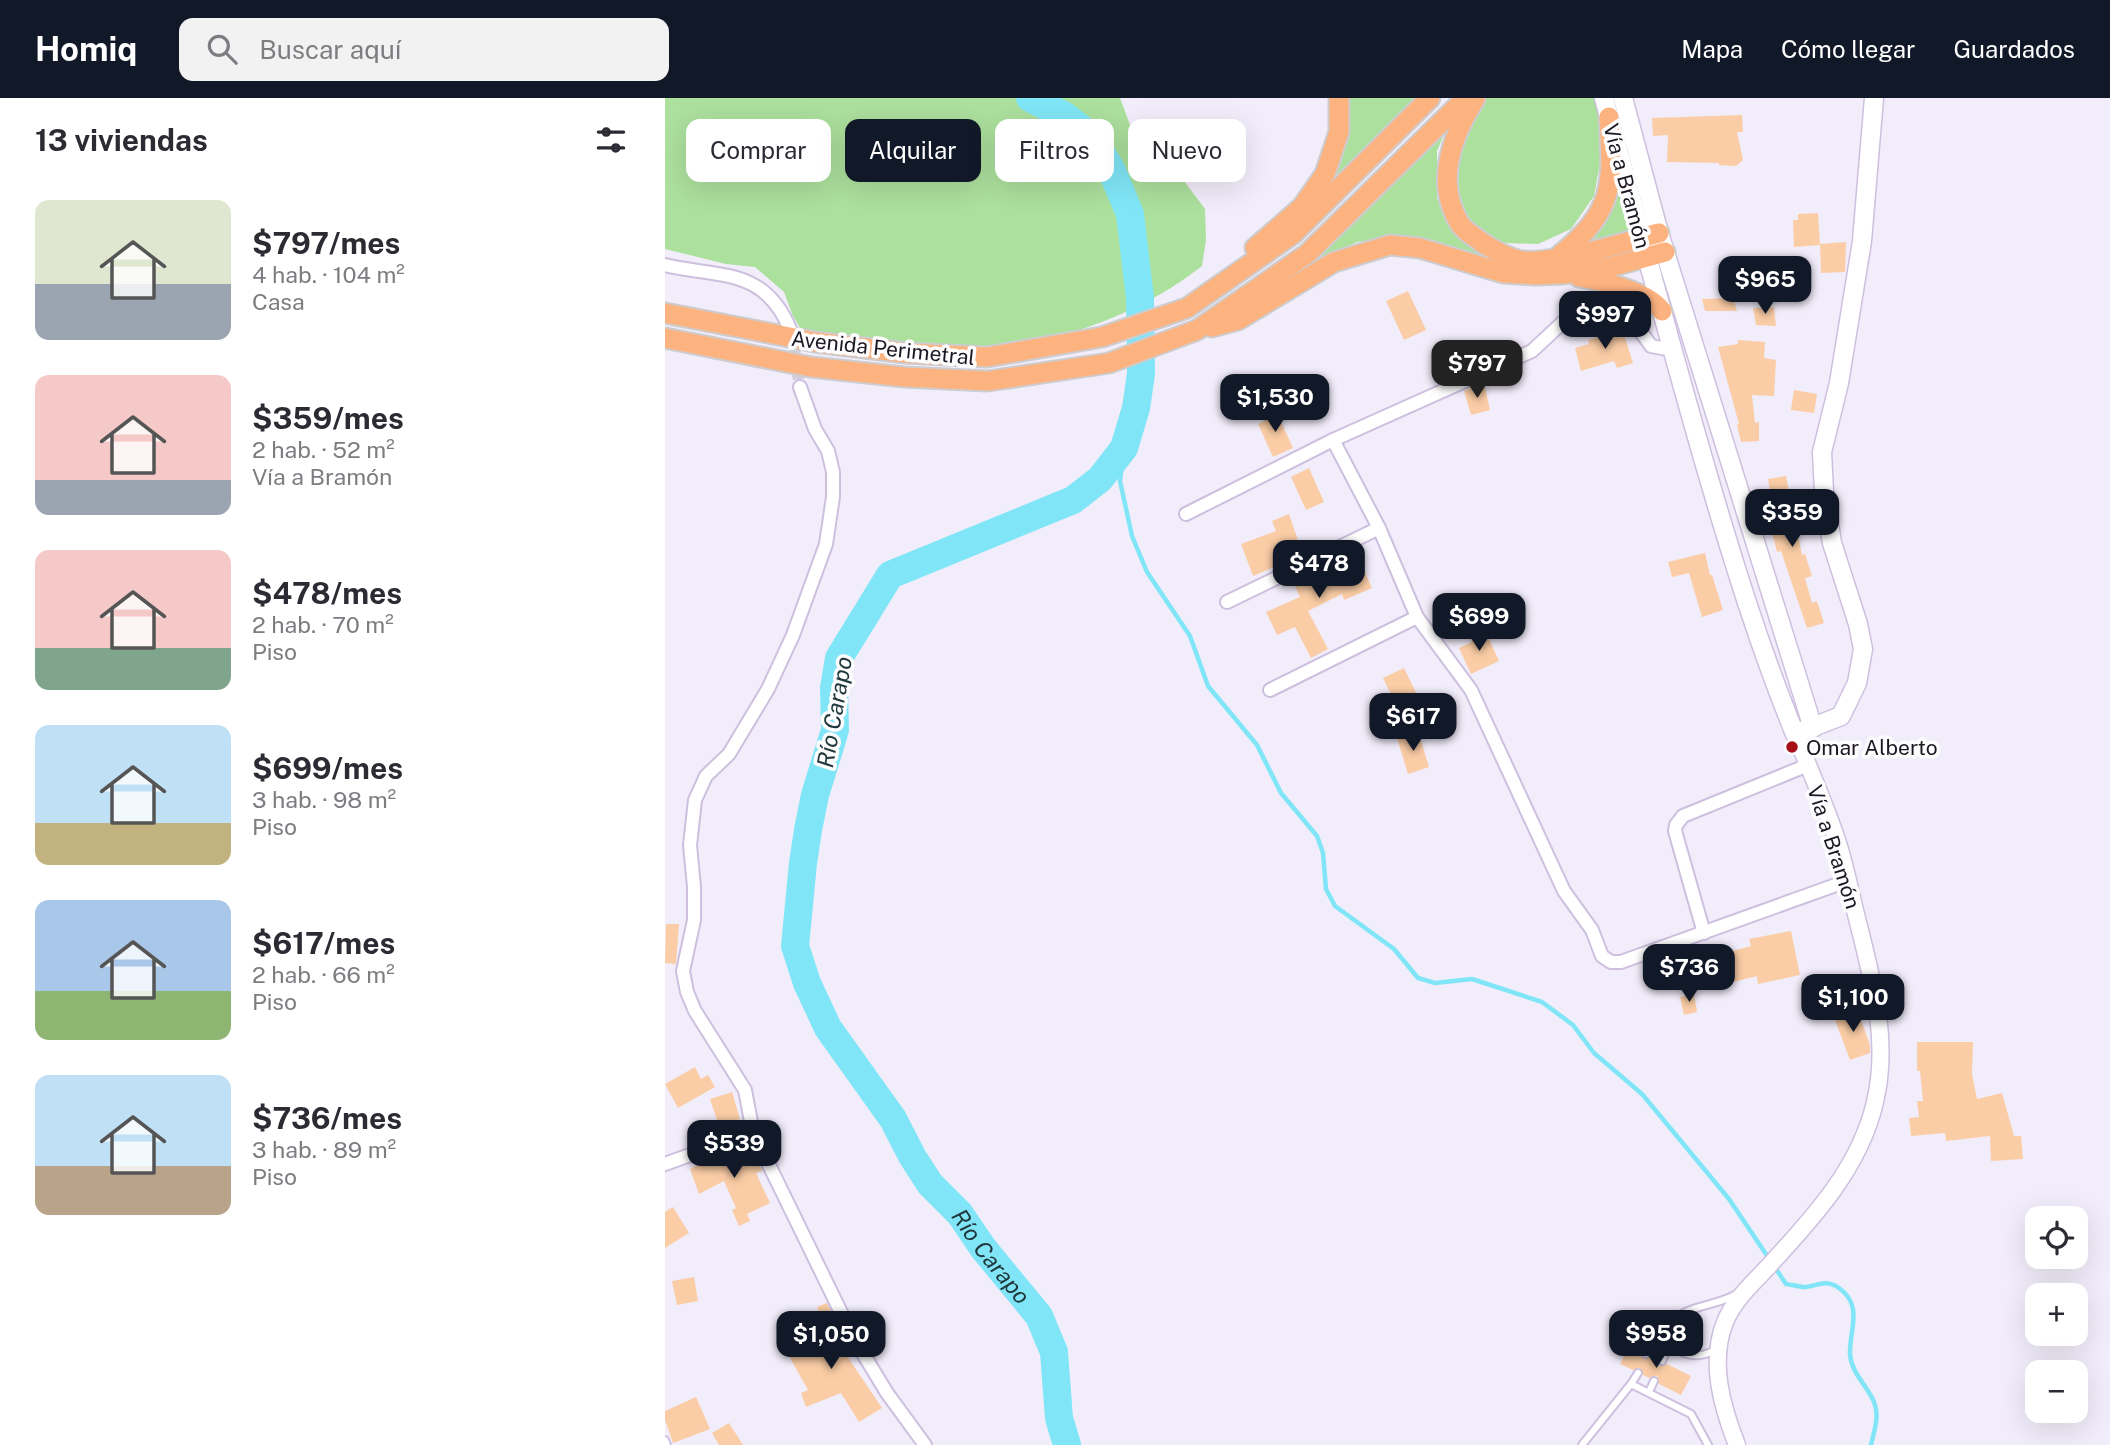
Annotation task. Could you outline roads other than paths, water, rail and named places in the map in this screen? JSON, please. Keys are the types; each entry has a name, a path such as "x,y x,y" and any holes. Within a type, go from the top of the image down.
{"main road":[{"path":"1187,308 1302,207 1325,174 1339,132 1339,98"},
{"name":"Avenida Perimetral","path":"665,313 815,342 906,353 987,357 1103,337 1187,308 1293,234 1430,98"},
{"name":"Avenida Perimetral","path":"665,338 811,367 988,382 1109,362 1197,330 1307,254 1466,98"},
{"path":"1476,98 1460,124 1449,154 1448,194 1460,225 1488,247 1523,261 1560,266 1610,267 1656,255"},
{"name":"Vía a Bramón","path":"1604,98 1813,728"},
{"name":"Vía a Bramón","path":"1623,98 1650,235"},
{"path":"1795,734 1841,716 1857,682 1863,649 1858,624 1832,543 1824,492 1822,452 1839,383 1862,241 1874,98"},
{"path":"1560,266 1603,209 1611,182 1609,117"},
{"path":"1197,330 1238,320 1333,262 1390,245 1420,248 1503,273 1560,266 1650,235"},
{"name":"Vía a Bramón","path":"1656,255 1662,311 1672,350 1765,657 1795,734"},
{"path":"1560,266 1627,290 1658,305 1662,311"}],"street":[{"path":"665,265 733,276 755,285 772,297 782,310 790,328"},
{"path":"1186,514 1333,440 1532,351 1577,309 1594,302 1621,312 1639,328 1651,346 1672,350"},
{"path":"800,387 815,429 828,451 833,472 833,497 826,544 793,635 768,689 729,754 706,776 695,800 690,845 694,920 683,971 687,992 695,1011 745,1090 753,1132 853,1337 887,1394 925,1445"},
{"path":"1333,440 1379,528 1417,617 1471,690 1564,891 1592,930 1602,956 1611,962 1621,962 1847,881"},
{"path":"1227,602 1379,528"},
{"path":"1270,690 1417,617"},
{"name":"Vía a Bramón","path":"1737,1445 1719,1385 1719,1348 1724,1323 1746,1288 1825,1202 1854,1159 1875,1103 1880,1071 1878,1002 1837,842 1795,734"},
{"path":"1704,933 1675,831 1678,821 1692,812 1808,765"},
{"path":"665,1164 753,1132"}],"lane":[{"path":"1646,1354 1657,1335 1672,1320 1691,1309 1718,1303 1746,1288"},
{"path":"1662,1361 1669,1344 1672,1320"},
{"path":"1669,1344 1676,1350 1693,1356 1719,1348"},
{"path":"1582,1445 1638,1373"},
{"path":"1649,1392 1654,1381"},
{"path":"1631,1384 1691,1414 1708,1445"},
{"path":"665,1440 667,1445"}],"waterway":[{"name":"Río Carapo","path":"1030,98 1065,116 1091,136 1111,169 1130,214 1140,298 1141,374 1136,408 1124,448 1100,479 1073,500 890,575 839,658 834,688 835,730 815,795 808,830 795,946 807,983 828,1028 893,1119 930,1184 960,1214 983,1248 1039,1316 1054,1352 1059,1418 1067,1445"},
{"path":"1124,448 1120,481 1132,536 1147,572 1190,636 1208,686 1257,745 1281,793 1317,836 1323,853 1326,889 1335,906 1394,949 1418,978 1435,983 1472,979 1542,1002 1573,1025 1594,1053 1642,1094 1729,1199 1786,1284 1803,1287 1829,1284 1847,1295 1853,1310 1851,1361 1876,1407 1871,1445"}],"tunnel":[{"path":"791,332 800,387"}],"place":[{"name":"Omar Alberto","path":"1792,747"}]}
